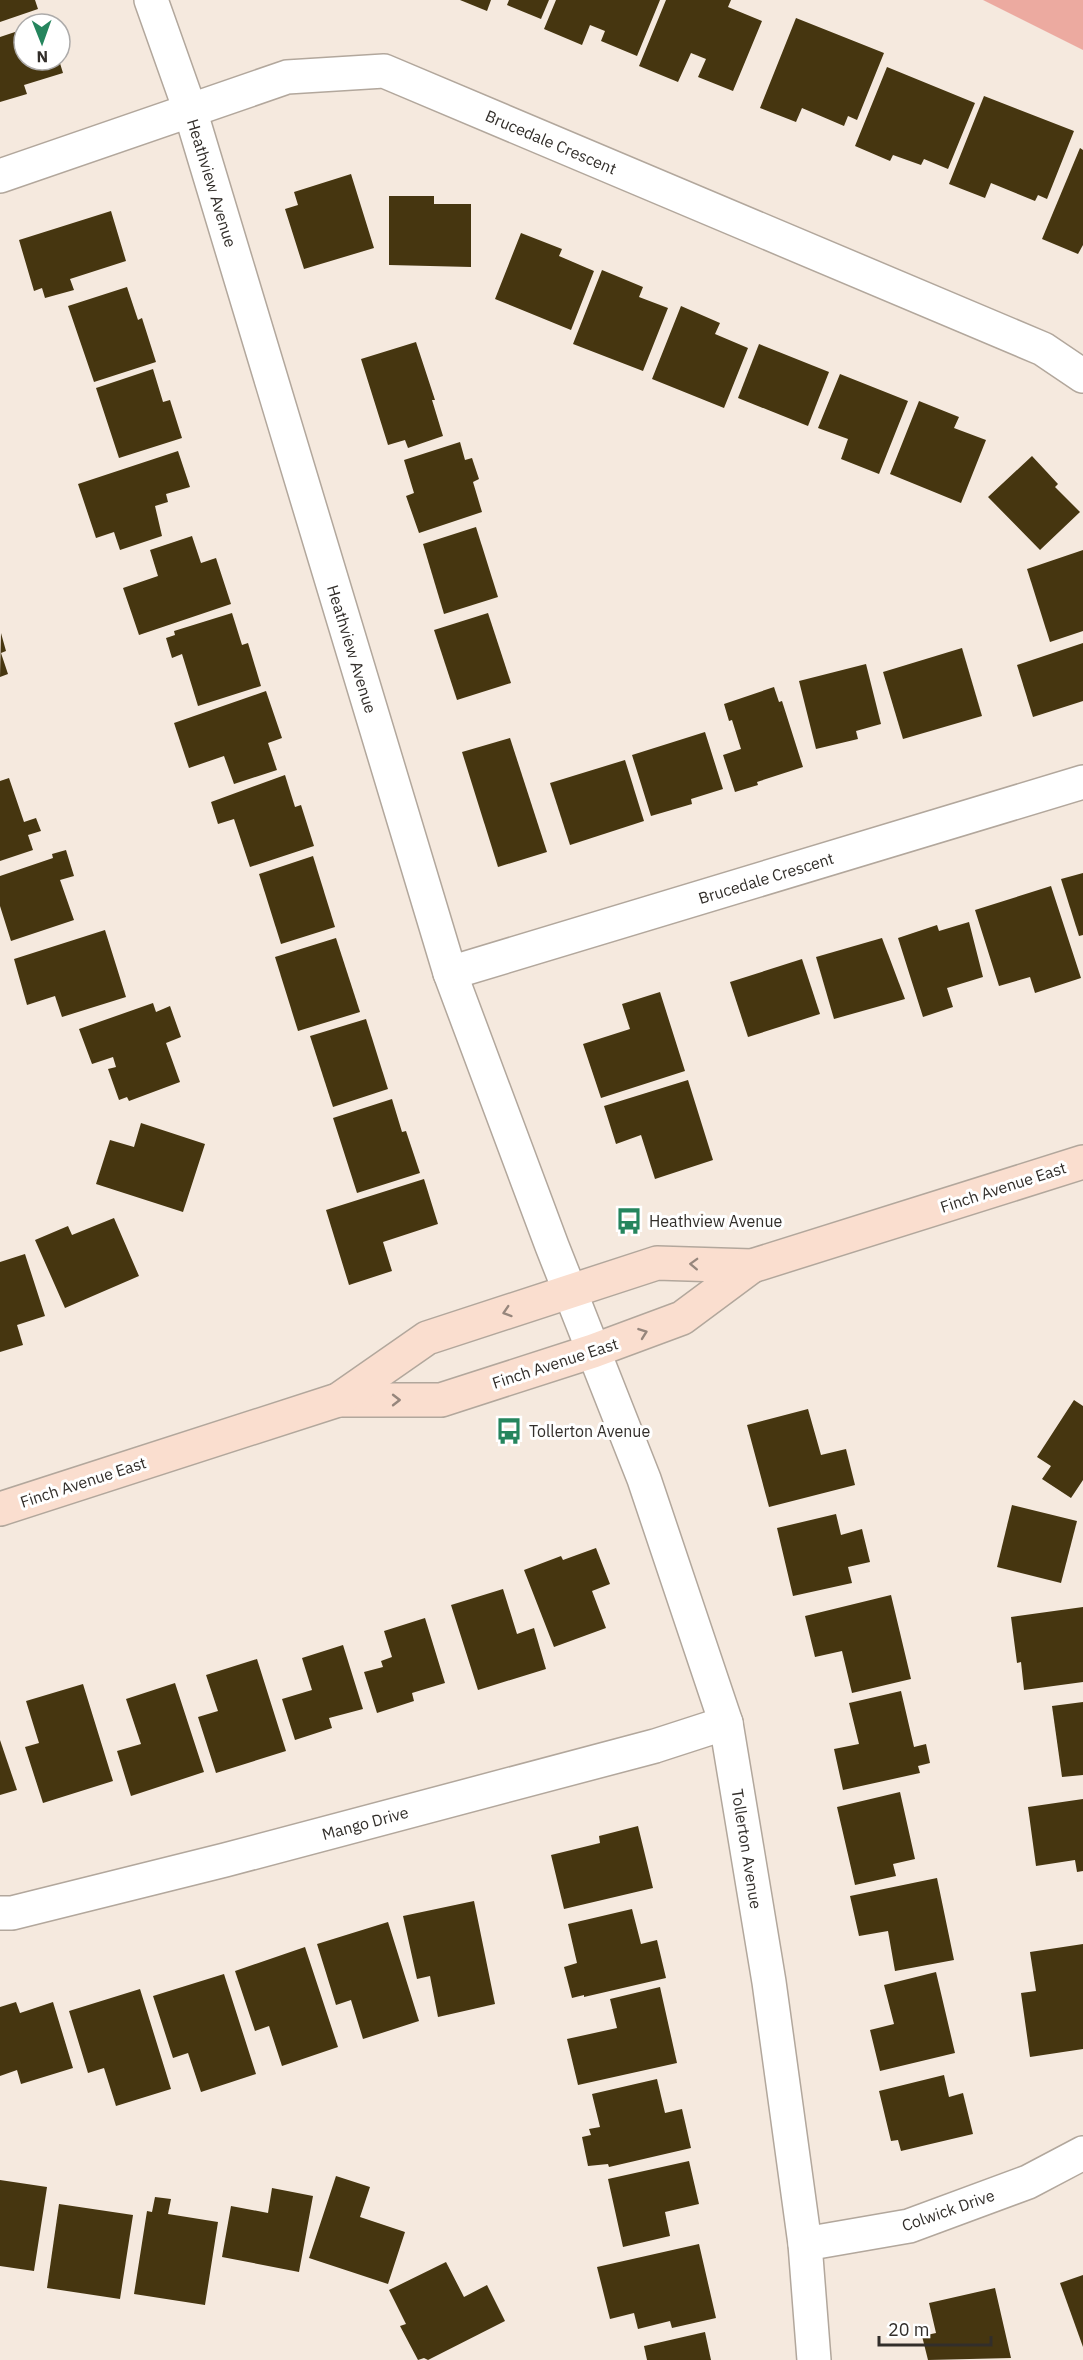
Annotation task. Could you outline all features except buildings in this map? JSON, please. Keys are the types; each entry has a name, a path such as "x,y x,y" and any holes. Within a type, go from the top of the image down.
{"main road":[{"name":"Finch Avenue East","path":"338,1400 441,1400 593,1352 682,1318 752,1266 1083,1162"},
{"name":"Finch Avenue East","path":"0,1509 338,1400 428,1338 657,1263 752,1266"}],"street":[{"name":"Heathview Avenue","path":"151,0 190,110 450,973 570,1292"},
{"name":"Brucedale Crescent","path":"0,176 287,77 384,71 1043,349 1083,376"},
{"name":"Brucedale Crescent","path":"450,973 1083,782"},
{"name":"Tollerton Avenue","path":"570,1292 644,1479 726,1723 769,1982 805,2244 814,2360"},
{"name":"Mango Drive","path":"0,1914 12,1913 270,1848 655,1746 726,1723"},
{"name":"Colwick Drive","path":"805,2244 909,2226 1028,2182 1083,2153"}],"shaded area":[{"path":"983,0 1083,0 1083,50"}],"place":[{"name":"Heathview Avenue","path":"629,1221"},
{"name":"Tollerton Avenue","path":"509,1431"}]}
